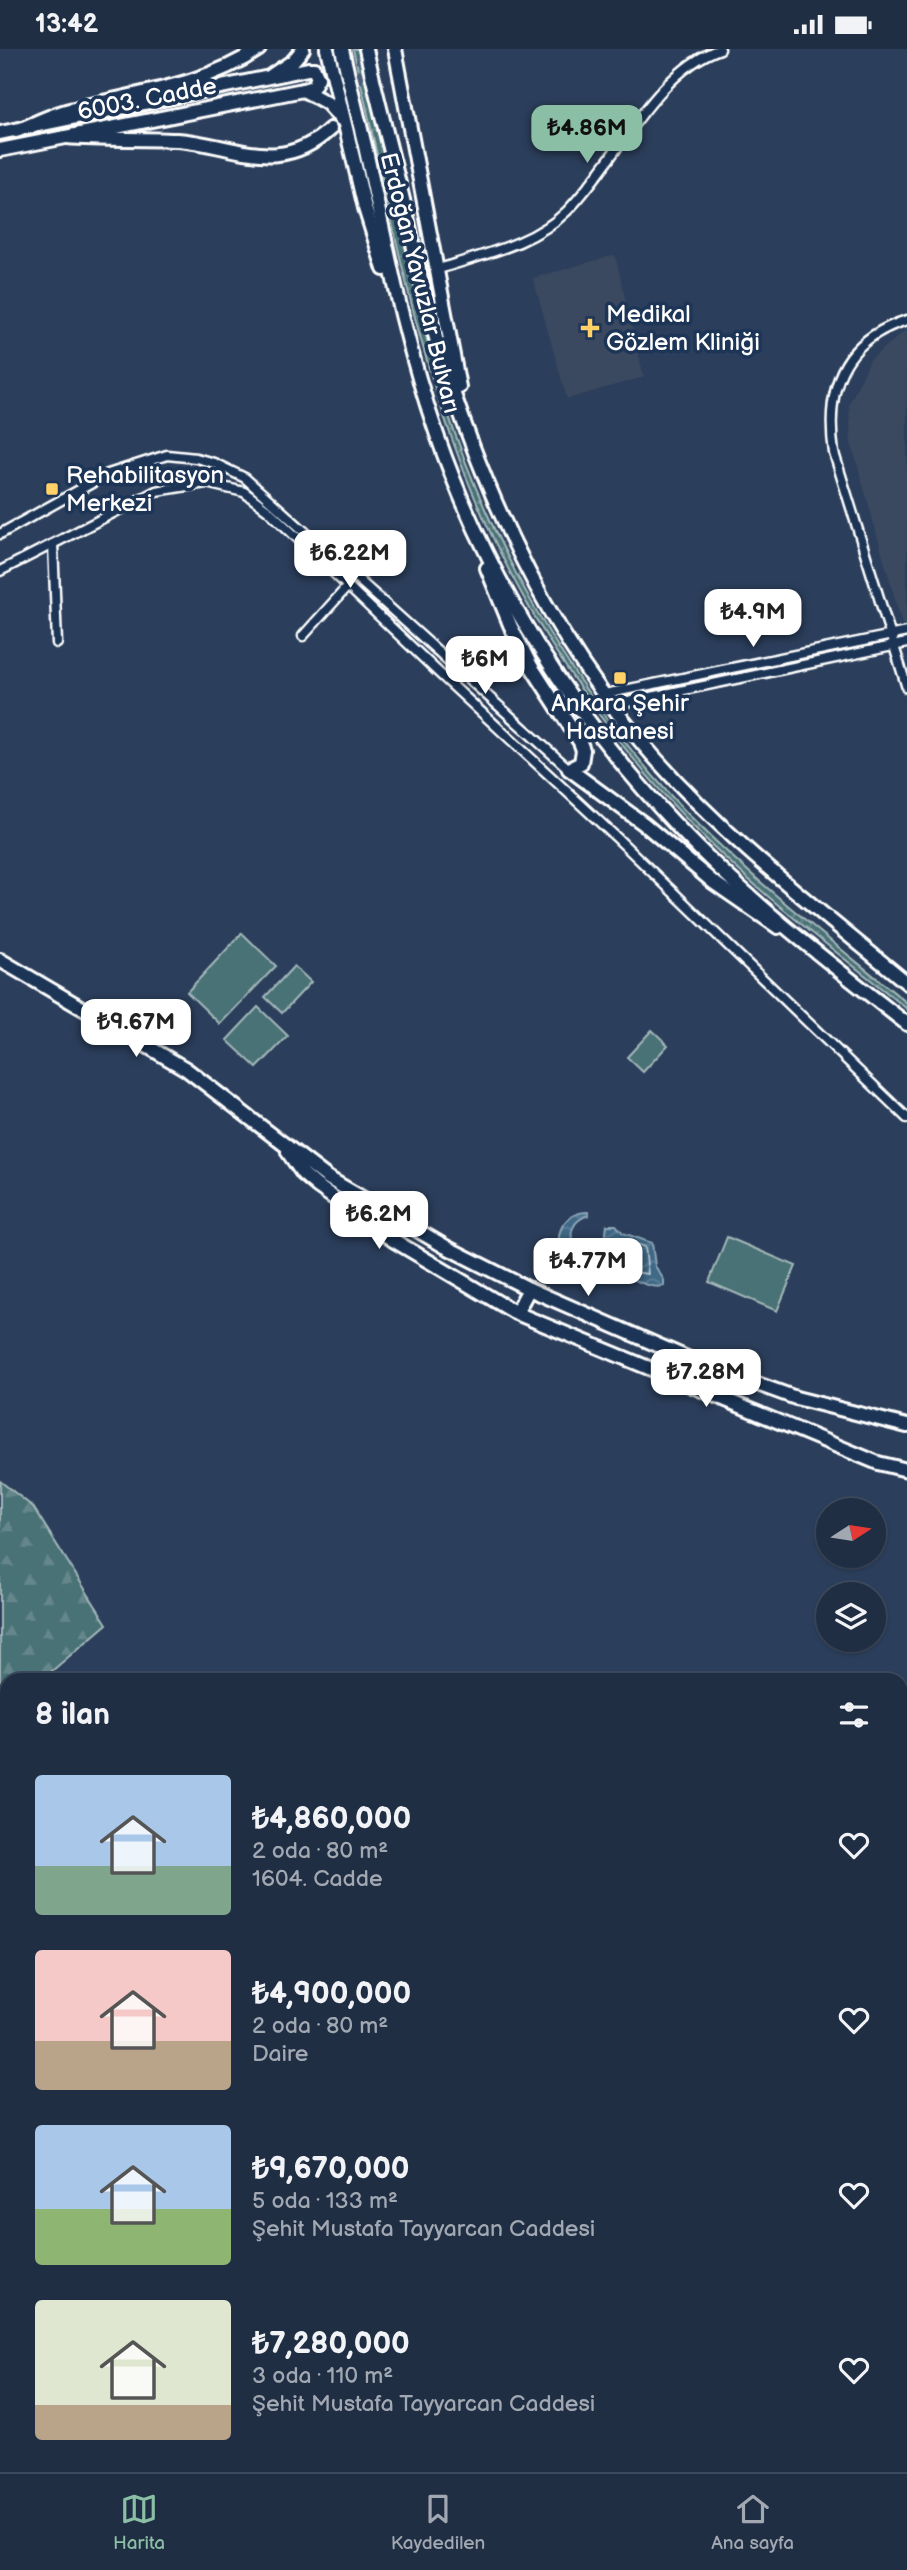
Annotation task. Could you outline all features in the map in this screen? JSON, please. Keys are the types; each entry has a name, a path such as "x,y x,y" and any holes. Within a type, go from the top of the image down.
{"main road":[{"path":"16,131 66,112 205,76 232,66 259,49"},
{"path":"272,75 286,67 303,49"},
{"path":"327,49 373,236 403,322"},
{"name":"Erdoğan Yavuzlar Bulvarı","path":"342,49 403,322 432,420 458,493 520,616 547,661 612,751 678,827 828,962 907,1024"},
{"name":"Erdoğan Yavuzlar Bulvarı","path":"366,49 429,312 461,412 505,521 568,641 609,700 664,769 734,839 907,983"},
{"path":"396,49 456,371 461,412"},
{"name":"6003. Cadde","path":"0,133 272,75 314,69 318,78 313,87 303,90 0,150"},
{"path":"303,90 327,103 344,123"},
{"path":"67,137 104,141 178,140 259,156 307,146 330,129"},
{"path":"458,493 511,627 538,678 580,742 583,750 581,763 569,769 644,824 713,882 828,962"},
{"path":"0,960 186,1069 328,1178 446,1247 529,1289 672,1352 796,1398 907,1426"},
{"path":"281,1143 303,1174 317,1186 393,1240 516,1313 878,1463 907,1470"},
{"path":"516,1313 529,1289"}],"street":[{"path":"436,270 529,239 566,212 607,164 666,85 704,54 720,49"},
{"path":"907,320 882,331 864,343 850,358 836,385 830,418 834,453 907,688"},
{"path":"0,534 108,474 167,456 196,458 231,470 245,478 569,769"},
{"path":"0,571 156,491 206,483 244,492 268,510 617,838 907,1118"},
{"path":"53,544 57,643"},
{"path":"303,636 348,586"},
{"path":"609,700 907,632"},
{"path":"609,700 907,643"}],"shaded area":[{"name":"Medikal Gözlem Kliniği","path":"615,255 644,377 567,399 533,278"},
{"path":"907,329 907,642 851,442 849,404 870,360"}],"green space":[{"path":"353,49 358,49 443,398 484,506 536,609 598,706 671,796 756,878 907,1003 907,1009 770,898 693,826 654,784 584,693 523,596 496,545 473,492 436,391 409,295"},
{"path":"242,933 276,966 220,1024 187,992"},
{"path":"294,966 311,982 282,1013 265,997"},
{"path":"258,1007 288,1036 257,1068 227,1040"},
{"path":"652,1030 668,1045 643,1072 627,1057"},
{"path":"727,1237 796,1266 777,1311 709,1282"},
{"path":"0,1481 33,1507 107,1624 50,1673 0,1673"}],"water":[{"path":"588,1212 589,1215 579,1220 573,1228 572,1238 576,1249 568,1259 559,1244 561,1228 571,1217"},
{"path":"607,1225 616,1225 623,1233 652,1243 655,1266 664,1280 664,1286 649,1286 603,1265 570,1260 579,1251 593,1255 598,1253 604,1244"}],"tunnel":[{"path":"330,129 354,88 366,49"}],"place":[{"name":"Medikal Gözlem Kliniği","path":"590,328"},
{"name":"Rehabilitasyon Merkezi","path":"52,489"},
{"name":"Ankara Şehir Hastanesi","path":"620,678"}]}
